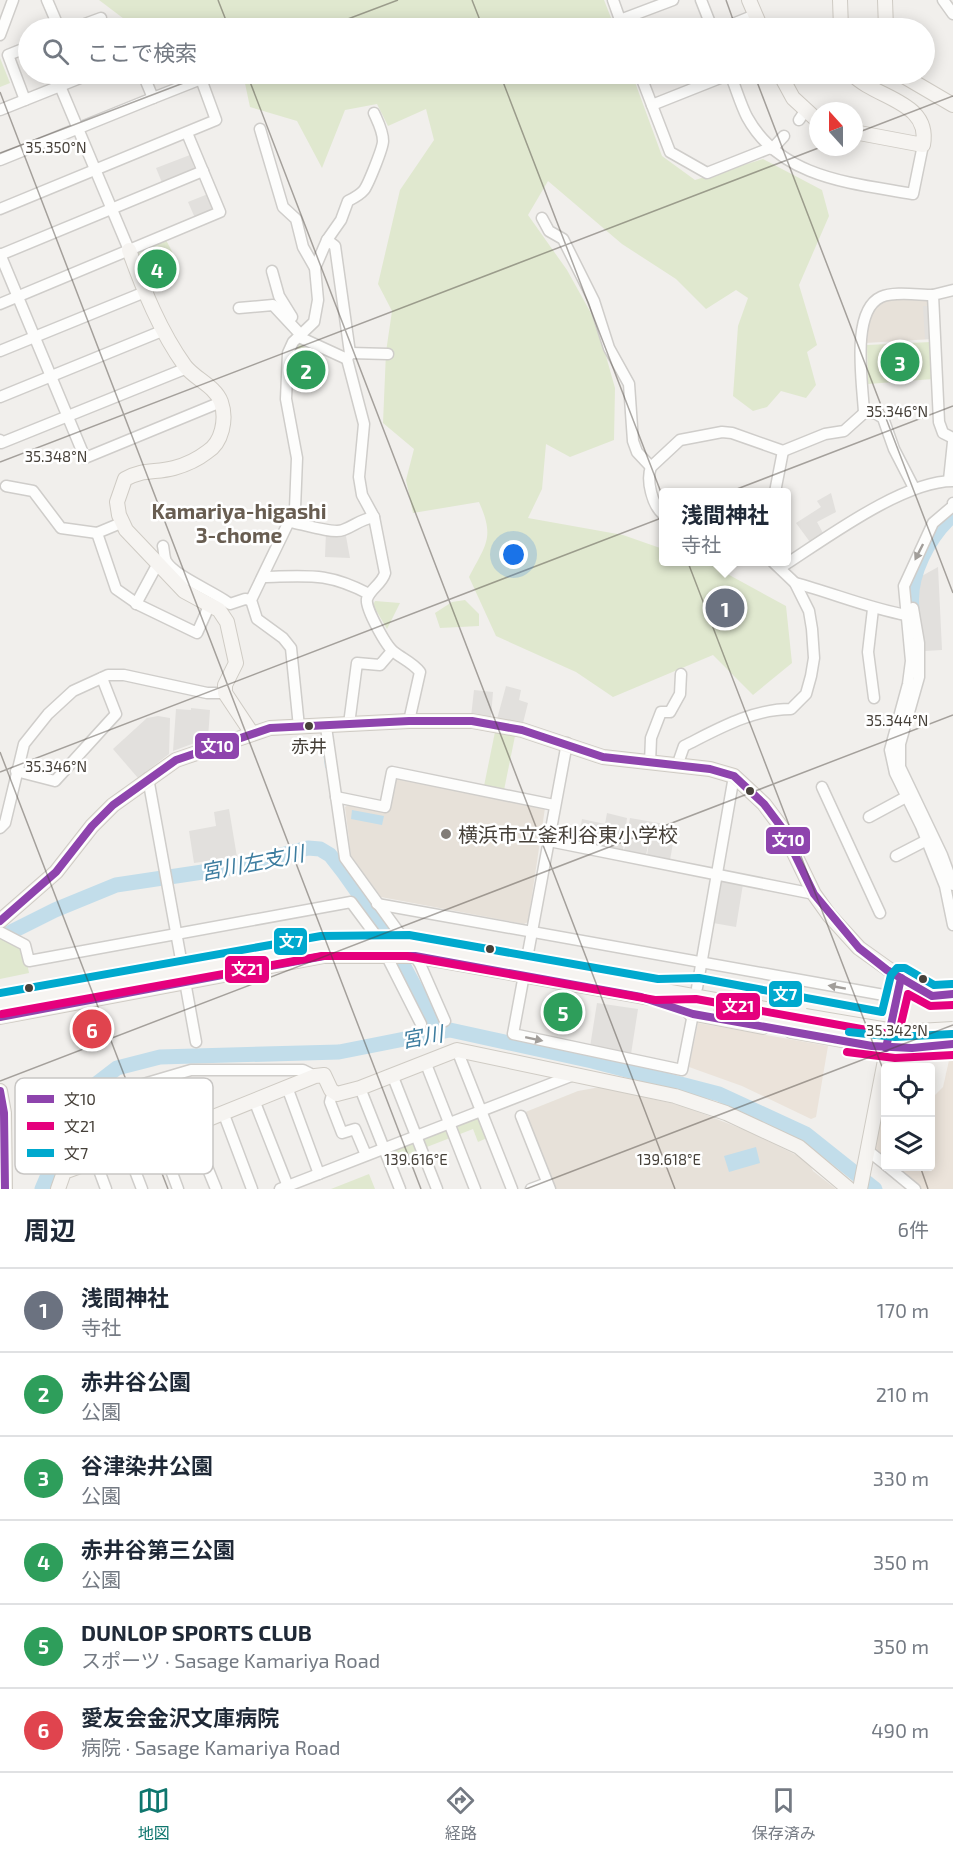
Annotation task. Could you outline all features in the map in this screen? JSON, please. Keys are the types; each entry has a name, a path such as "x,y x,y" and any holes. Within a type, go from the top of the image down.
{"street":[{"path":"0,35 13,0"},
{"path":"47,0 55,18"},
{"path":"613,0 620,18"},
{"path":"635,18 673,0"},
{"path":"701,0 708,18"},
{"path":"749,0 756,18"},
{"path":"840,0 841,18"},
{"path":"885,0 886,18"},
{"path":"943,0 953,14"},
{"path":"18,51 8,55 18,81"},
{"path":"19,84 25,100"},
{"path":"0,110 65,84"},
{"path":"147,84 153,98"},
{"path":"0,160 188,84"},
{"path":"0,209 216,120 203,84"},
{"path":"644,84 670,152 707,173 771,148 784,136"},
{"path":"652,105 705,84"},
{"path":"734,84 747,116 771,148 808,172 833,180 913,194 923,146 924,124 918,114 868,84"},
{"path":"785,84 802,116 809,118"},
{"path":"917,84 953,105"},
{"path":"60,86 162,330 187,368 213,390 221,402 221,433 210,451 175,468 146,470 125,479 117,502 122,523 157,565 184,591 219,610 227,622 236,663 225,685 225,693 251,732"},
{"path":"299,726 291,648 283,638 256,620 251,600 291,522 298,484 294,433 287,414 285,384 288,353 301,334 314,322 317,311 315,268 327,240 341,220 348,201 362,193 368,184 368,177 381,153 383,142 374,113"},
{"path":"260,129 283,207 296,219 303,247 315,268"},
{"path":"0,304 220,212 187,132"},
{"path":"863,134 923,146"},
{"path":"203,171 0,255 85,458 221,402"},
{"path":"542,218 549,231 563,239 594,302 609,348 629,384 632,397 633,441 637,452 651,467"},
{"path":"327,240 335,246 349,356 364,424 359,477 362,495 374,517 385,573 382,582 369,594 366,602 368,610 392,651 415,666 420,672 410,721"},
{"path":"272,271 279,296 301,334"},
{"path":"864,413 860,336 873,302 883,296 933,295 953,290"},
{"path":"0,351 145,292"},
{"path":"791,557 914,488 951,481 953,440 943,433 939,422 933,295"},
{"path":"238,308 273,305 301,334 349,356 388,354"},
{"path":"0,397 162,330"},
{"path":"0,442 187,368"},
{"path":"659,511 648,478 651,467 680,440 722,432 732,433 783,451 825,434 844,431 864,413 875,413 883,418 894,449 914,488"},
{"path":"776,488 783,451"},
{"path":"6,486 33,491 61,528 98,533 122,523"},
{"path":"953,502 951,508 933,523 908,574 903,596 920,643 919,677 900,744 899,757 904,778 927,822 953,885"},
{"path":"291,522 336,531 344,529 357,520 374,517"},
{"path":"98,533 116,589 136,604 197,633 210,604"},
{"path":"164,546 166,561 183,577 197,582 230,604 245,599 251,600"},
{"path":"136,604 157,565"},
{"path":"677,766 684,747 753,713 771,709 791,709 806,694 814,658 809,611 795,583 777,566"},
{"path":"263,578 317,576 343,580 369,594"},
{"path":"795,583 839,594 873,609 909,611"},
{"path":"873,609 868,652 874,698"},
{"path":"909,611 910,676 890,750 892,764 927,840 945,886 953,925"},
{"path":"348,724 357,663 380,665 392,651"},
{"path":"650,763 651,738 662,712 670,712 680,694 681,674"},
{"path":"0,828 5,823 24,744 48,714 74,691 108,675 124,675 166,686 225,693"},
{"path":"16,771 55,781 116,714 102,678"},
{"path":"0,921 56,872 99,819 148,778 176,760 251,732 270,728 410,721 494,724 567,743 603,757 710,769 734,776 764,804 782,828 814,894 859,948 901,978 932,996 953,994"},
{"path":"326,727 345,858 411,950 445,1020"},
{"path":"567,743 513,1034 682,1070 693,1014"},
{"path":"336,797 385,807 392,772 555,805"},
{"path":"697,988 734,776"},
{"path":"148,778 196,1042"},
{"path":"822,787 880,913"},
{"path":"869,817 906,797"},
{"path":"896,856 927,840"},
{"path":"549,841 814,894"},
{"path":"0,932 25,945 29,961 177,932 351,902 383,949 421,1024"},
{"path":"377,904 895,997"},
{"path":"0,1017 321,946 411,950 525,971 641,997 804,1021 900,1032 953,1029"},
{"path":"525,971 657,990 892,1040 953,1039"},
{"path":"0,1004 185,977"},
{"path":"333,1091 342,1093 360,1088 457,1050 571,1076 675,1096 726,1113 799,1147 856,1188 864,1168 895,997 901,978"},
{"path":"657,990 697,988 890,1024"},
{"path":"641,997 693,1014 886,1048 953,1044"},
{"path":"457,1050 512,1189"},
{"path":"426,1064 475,1189"},
{"path":"164,1078 191,1070 303,1070 315,1076"},
{"path":"213,1116 315,1076 324,1075 333,1091 330,1102 342,1133 355,1129 366,1155"},
{"path":"254,1100 285,1188 571,1076"},
{"path":"393,1077 437,1189"},
{"path":"287,1087 319,1174"},
{"path":"360,1088 400,1189"},
{"path":"0,1091 4,1113 2,1153 5,1189"},
{"path":"223,1112 252,1189"},
{"path":"521,1116 549,1186 531,1189"},
{"path":"867,1150 881,1162"},
{"path":"892,1171 915,1189"},
{"path":"58,1189 63,1174"},
{"path":"100,1174 106,1189"},
{"path":"136,1174 142,1189"},
{"path":"172,1174 178,1189"},
{"path":"210,1174 216,1189"}],"shaded area":[{"path":"190,155 195,170 163,185 156,168"},
{"path":"208,194 212,210 195,218 188,202"},
{"path":"923,299 932,303 933,339 865,343 872,308 877,303 888,300"},
{"path":"923,306 931,306 932,339 925,339"},
{"path":"831,493 836,512 817,522 823,533 810,542 796,523 821,507 817,501"},
{"path":"345,531 350,558 325,557 326,532"},
{"path":"938,567 942,650 925,651 916,597 917,584 920,577"},
{"path":"506,686 521,690 519,700 528,703 523,723 497,719"},
{"path":"474,690 493,692 491,717 471,717"},
{"path":"191,708 210,710 208,738 173,751 176,709 191,710"},
{"path":"158,716 170,718 169,754 138,778 113,749 147,718"},
{"name":"横浜市立釜利谷東小学校","path":"399,777 545,808 528,922 524,924 381,897 351,856 345,807 348,805 388,813 395,779"},
{"path":"229,809 237,857 194,863 189,831 216,826 214,812"},
{"path":"607,813 627,818 623,850 578,842 582,819 605,824"},
{"path":"630,818 653,822 646,855 624,851"},
{"path":"653,822 676,826 670,860 647,855"},
{"path":"721,880 743,884 736,927 713,923"},
{"path":"597,1003 638,1009 631,1054 590,1047"},
{"path":"698,1023 828,1046 816,1117 811,1119 742,1086 689,1067"},
{"path":"953,1055 953,1189 920,1189 897,1171 935,1171 935,1095 943,1087 950,1056"},
{"path":"600,1087 683,1106 750,1132 808,1161 813,1171 836,1189 553,1189 523,1113 578,1091"},
{"path":"881,1118 881,1157 875,1152"}],"green space":[{"path":"99,0 604,0 611,18 123,18"},
{"path":"0,58 10,83 0,87"},
{"path":"245,84 636,84 662,156 695,180 763,159 822,190 829,216 799,285 817,345 807,352 816,385 806,398 781,391 767,407 753,411 733,396 738,326 748,298 736,290 706,309 676,279 622,244 548,181 528,215 567,270 597,324 615,388 614,440 570,457 546,444 542,489 528,518 623,535 659,548 659,566 713,566 786,606 792,663 753,695 713,655 613,697 576,672 496,636 469,577 486,541 487,524 479,502 413,513 406,480 414,449 383,423 386,352 392,311 378,284 400,190 434,140 426,109 388,126 377,104 345,110 322,168 297,121 250,107"},
{"path":"166,240 178,263 169,278 169,285 150,293 134,253"},
{"path":"299,340 324,352 323,386 287,389 289,355"},
{"path":"931,342 933,379 868,384 867,345"},
{"path":"465,600 479,614 479,626 440,628 435,613 452,602"},
{"path":"375,601 400,603 387,629 373,605"},
{"path":"495,732 515,736 504,790 484,786"},
{"path":"0,935 24,948 29,973 0,979"},
{"path":"478,1114 487,1138 478,1142 473,1129 391,1161 387,1149"},
{"path":"369,1174 375,1189 331,1189"}],"water":[{"path":"352,810 384,816 382,825 351,819"},
{"path":"756,1147 760,1163 729,1172 724,1156"}],"waterway":[{"path":"912,608 913,583 922,557 936,534 953,515"},
{"path":"322,737 326,767"},
{"name":"宮川左支川","path":"11,932 55,910 116,885 236,867 308,848 320,849 330,855 385,931 439,1032"},
{"path":"333,859 340,852"},
{"name":"宮川","path":"104,1078 117,1068 160,1057 339,1052 450,1030 592,1061 719,1094 806,1134 875,1189"},
{"name":"宮川","path":"42,1189 48,1174"}],"transit line":[{"name":"文10","path":"0,921 56,872 92,826 113,805 176,760 270,728 409,721 472,721 522,730 603,757 710,769 734,776 764,804 782,828 814,894 859,948 887,970 932,996 953,994"},
{"name":"文7","path":"0,993 321,936 409,935 658,979 699,978 882,1012 891,975 897,968 905,968 934,985 952,984"},
{"name":"文21","path":"2,1014 322,956 407,956 655,1000 696,999 889,1034 900,1028 908,994 930,1006 953,1005"},
{"name":"文10","path":"0,1017 324,956 415,956 641,997 693,1014 872,1046 912,1048 953,1044"},
{"name":"文10","path":"886,1048 901,978"},
{"name":"文7","path":"849,1032 895,1037 952,1034"},
{"name":"文21","path":"847,1052 895,1058 953,1055"},
{"name":"文10","path":"0,1091 4,1113 5,1189"}],"place":[{"name":"赤井谷第三公園","path":"157,269"},
{"name":"谷津染井公園","path":"900,362"},
{"name":"赤井谷公園","path":"306,370"},
{"name":"浅間神社","path":"725,608"},
{"name":"赤井","path":"309,726"},
{"name":"横浜市立釜利谷東小学校","path":"446,834"},
{"name":"DUNLOP SPORTS CLUB","path":"563,1012"},
{"name":"愛友会金沢文庫病院","path":"92,1029"}],"district":[{"name":"Kamariya-higashi 3-chome","path":"239,522"}]}
